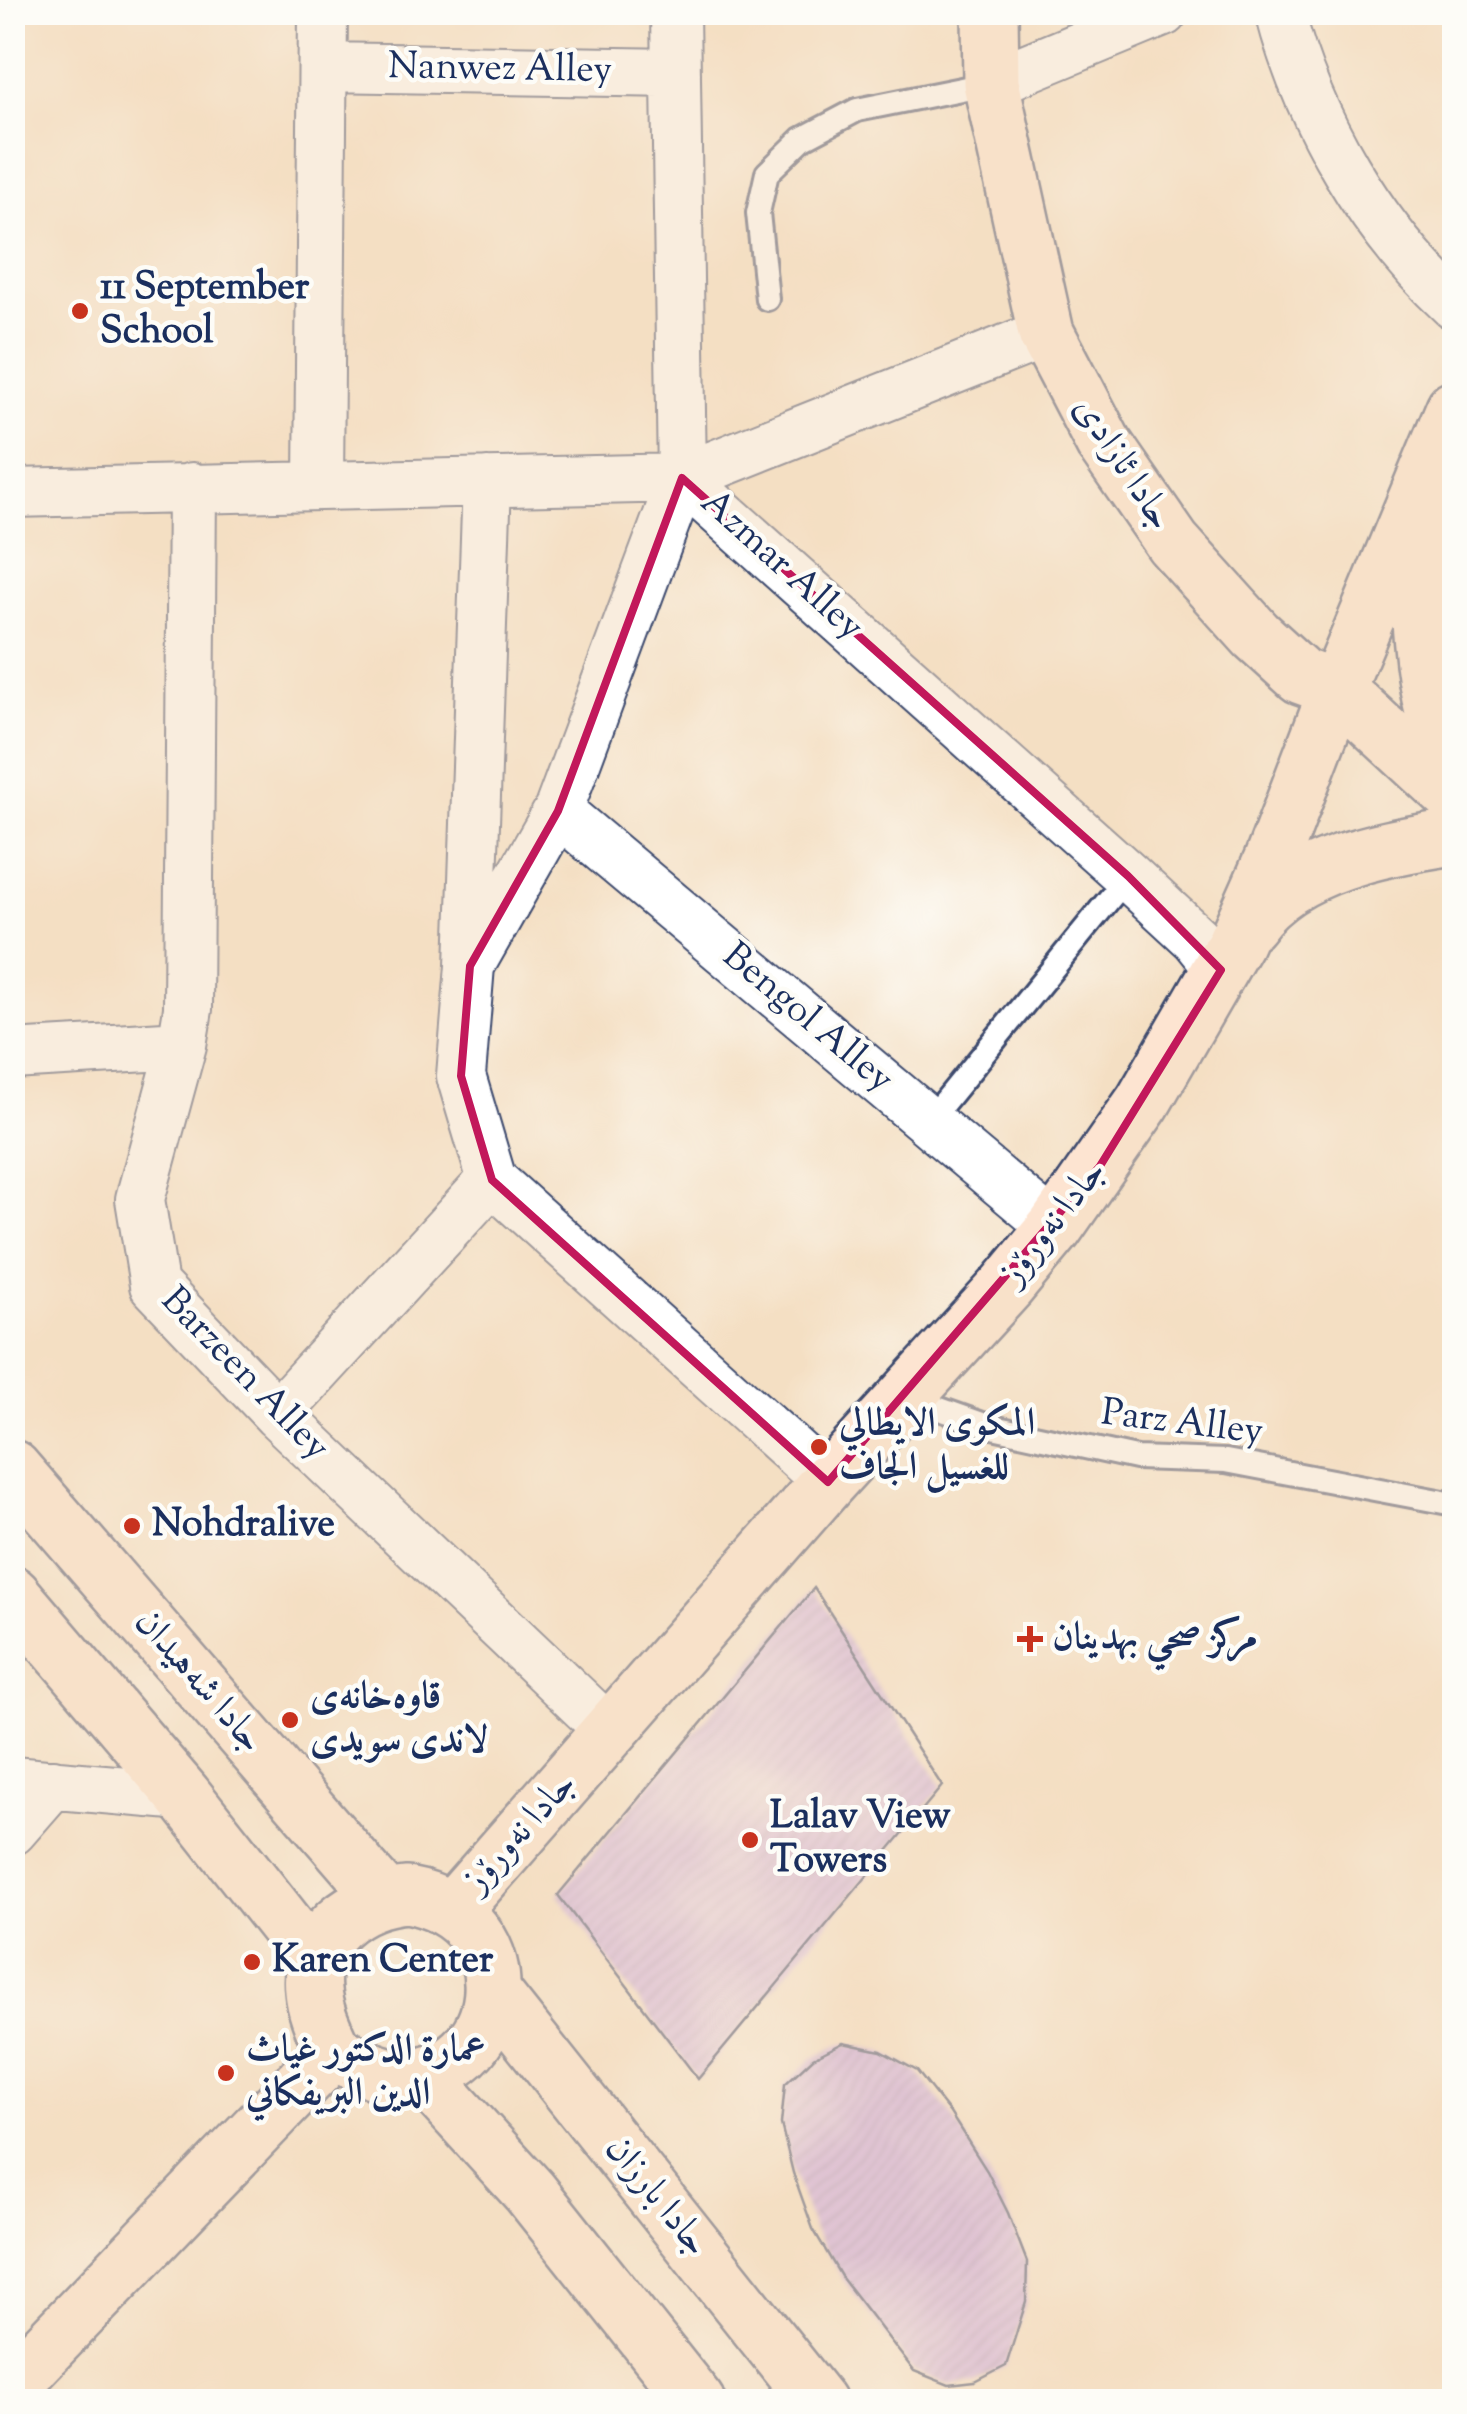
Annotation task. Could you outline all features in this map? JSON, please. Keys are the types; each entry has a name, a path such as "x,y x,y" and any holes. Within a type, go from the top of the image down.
{"street":[{"path":"319,484 323,12"},
{"name":"Azmar Alley","path":"675,12 682,478 1196,940 1228,956"},
{"name":"جادا ئازادی","path":"990,12 991,83 1046,333 1102,442 1173,544 1213,591 1301,676 1338,689 1454,797"},
{"path":"991,83 1163,12"},
{"path":"1280,12 1306,87 1364,196 1400,246 1454,305"},
{"name":"Nanwez Alley","path":"323,67 676,73"},
{"path":"12,493 682,478 1046,333"},
{"path":"1444,432 1420,542 1422,645 1442,746 1454,767"},
{"name":"جادا نەورۆز","path":"453,1910 828,1482 1007,1286 1055,1228 1143,1102 1228,956 1271,862 1444,432"},
{"path":"470,966 558,810 682,478"},
{"path":"487,482 470,966 462,1076 492,1180 828,1482"},
{"name":"Barzeen Alley","path":"192,487 188,1008 182,1046 140,1199 154,1285 277,1414 611,1732"},
{"name":"Bengol Alley","path":"558,810 1055,1228"},
{"path":"1228,956 1256,914 1296,884 1338,862 1385,848 1454,837"},
{"path":"12,1056 182,1046"},
{"path":"277,1414 492,1180"},
{"name":"جادا شەهیدان","path":"12,1468 383,1896"},
{"path":"12,1594 184,1796 315,1962"},
{"path":"12,1831 33,1782 184,1796"},
{"path":"407,1894 432,1899 453,1910 472,1926 492,1969 493,1992 486,2021 471,2045 449,2063 422,2074 396,2076 370,2070 333,2052 317,2014 312,1988 315,1962 325,1939 340,1920 360,1905 383,1896 407,1894"},
{"name":"جادا بارزان","path":"493,1992 818,2402"},
{"path":"12,2384 333,2052"},
{"path":"422,2074 530,2192 683,2396"}],"lane":[{"path":"767,300 758,213 767,172 802,139 857,110 991,83"},
{"path":"928,1121 1128,876"},
{"name":"Parz Alley","path":"906,1397 988,1426 1136,1458 1226,1461 1454,1504"}],"highlighted area":[{"path":"682,478 1128,876 1221,970 1100,1166 828,1482 492,1180 461,1076 470,966 558,811"}],"building":[{"name":"Lalav View Towers","path":"814,1588 942,1786 698,2079 558,1895"},
{"path":"843,2043 881,2051 917,2071 950,2113 1008,2213 1027,2262 1026,2302 1006,2366 975,2382 949,2385 914,2371 842,2278 813,2229 781,2124 785,2084 813,2058"}],"place":[{"name":"11 September School","path":"80,311"},
{"name":"المكوى الايطالي للغسيل الجاف","path":"819,1447"},
{"name":"Nohdralive","path":"132,1526"},
{"name":"مركز صحي بهدينان","path":"1030,1639"},
{"name":"قاوەخانەی لاندی سویدی","path":"290,1720"},
{"name":"Lalav View Towers","path":"750,1840"},
{"name":"Karen Center","path":"252,1962"},
{"name":"عمارة الدكتور غياث الدين البريفكاني","path":"226,2073"}]}
